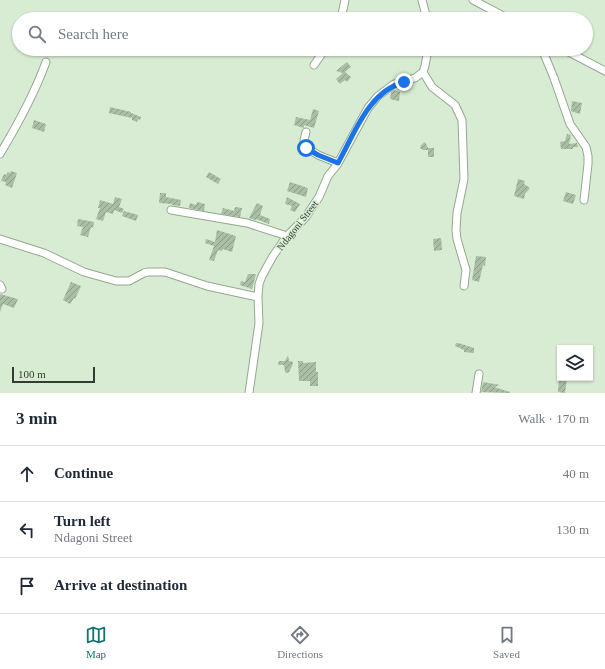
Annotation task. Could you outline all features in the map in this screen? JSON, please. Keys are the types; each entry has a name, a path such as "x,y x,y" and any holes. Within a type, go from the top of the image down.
{"street":[{"path":"342,12 345,0"},
{"path":"422,0 425,12"},
{"path":"473,0 496,12"},
{"path":"314,65 320,56"},
{"path":"427,56 423,72 432,87 455,105 462,120 464,179 457,213 456,230 466,270 464,286"},
{"path":"545,56 570,124 586,147 588,164 584,200"},
{"path":"576,56 605,71"},
{"path":"0,154 32,97 46,62"},
{"name":"Ndagoni Street","path":"249,393 259,323 258,297 262,276 273,256 287,236 305,218 318,197 328,176 338,163 368,108 378,96 394,84 415,78 423,72"},
{"path":"306,132 304,140 306,148 318,155 338,163"},
{"path":"171,210 247,223 287,236"},
{"path":"0,239 44,253 84,272 116,281 129,281 148,272 164,272 207,286 258,297"},
{"path":"476,393 479,374"}],"building":[{"path":"347,62 351,67 345,72 351,77 347,82 345,80 340,84 336,79 343,73 336,71"},
{"path":"394,90 400,92 399,101 390,99 391,92"},
{"path":"572,101 582,103 580,114 571,111"},
{"path":"110,107 131,112 141,117 140,120 138,119 137,122 132,120 132,118 109,113"},
{"path":"313,109 319,111 314,128 304,125 304,128 294,125 296,117 310,120"},
{"path":"34,120 46,124 44,132 32,128"},
{"path":"567,134 571,135 569,144 577,143 578,147 573,147 573,149 561,149 560,142 565,141"},
{"path":"425,142 428,148 434,148 434,157 428,157 428,150 423,150 420,148"},
{"path":"11,171 17,173 12,188 5,185 6,182 1,181 4,174 6,175"},
{"path":"209,172 221,179 218,184 206,177"},
{"path":"518,179 525,181 524,184 530,188 525,194 524,199 514,196"},
{"path":"290,182 308,188 306,197 287,191"},
{"path":"566,192 576,195 573,204 563,201"},
{"path":"160,193 166,193 166,197 181,200 180,206 159,203"},
{"path":"115,197 122,199 119,207 124,209 122,213 114,210 113,214 106,212 103,221 96,219 100,208 98,208 100,200 113,204"},
{"path":"287,197 300,204 295,212 290,210 292,206 285,204"},
{"path":"197,202 205,204 204,211 189,208 190,203 196,205"},
{"path":"257,203 263,206 260,215 270,219 269,224 249,218"},
{"path":"235,207 242,208 240,217 221,214 223,208 234,211"},
{"path":"124,211 138,215 136,221 122,216"},
{"path":"78,219 94,222 93,228 91,227 88,237 80,235 83,227 77,226"},
{"path":"217,230 236,236 232,252 223,249 222,251 218,250 214,261 209,260 214,246 205,243 206,239 215,242"},
{"path":"441,238 442,250 434,251 433,239"},
{"path":"476,256 486,257 485,266 483,265 479,282 472,280"},
{"path":"248,274 256,274 252,289 240,285 241,281 245,282"},
{"path":"71,282 81,286 75,299 74,298 70,304 63,300"},
{"path":"0,294 18,299 14,308 3,304 0,312"},
{"path":"456,343 474,348 474,353 464,352 464,350 455,346"},
{"path":"288,355 289,361 293,362 293,364 287,373 285,372 284,365 278,364 279,361 285,361"},
{"path":"298,361 303,361 303,363 316,362 318,386 310,386 310,381 299,381"},
{"path":"559,381 567,381 565,393 558,392"},
{"path":"483,382 500,385 494,387 510,393 481,392"}],"route":[{"path":"306,148 318,155 338,163 368,108 378,96 394,84 404,82"}]}
